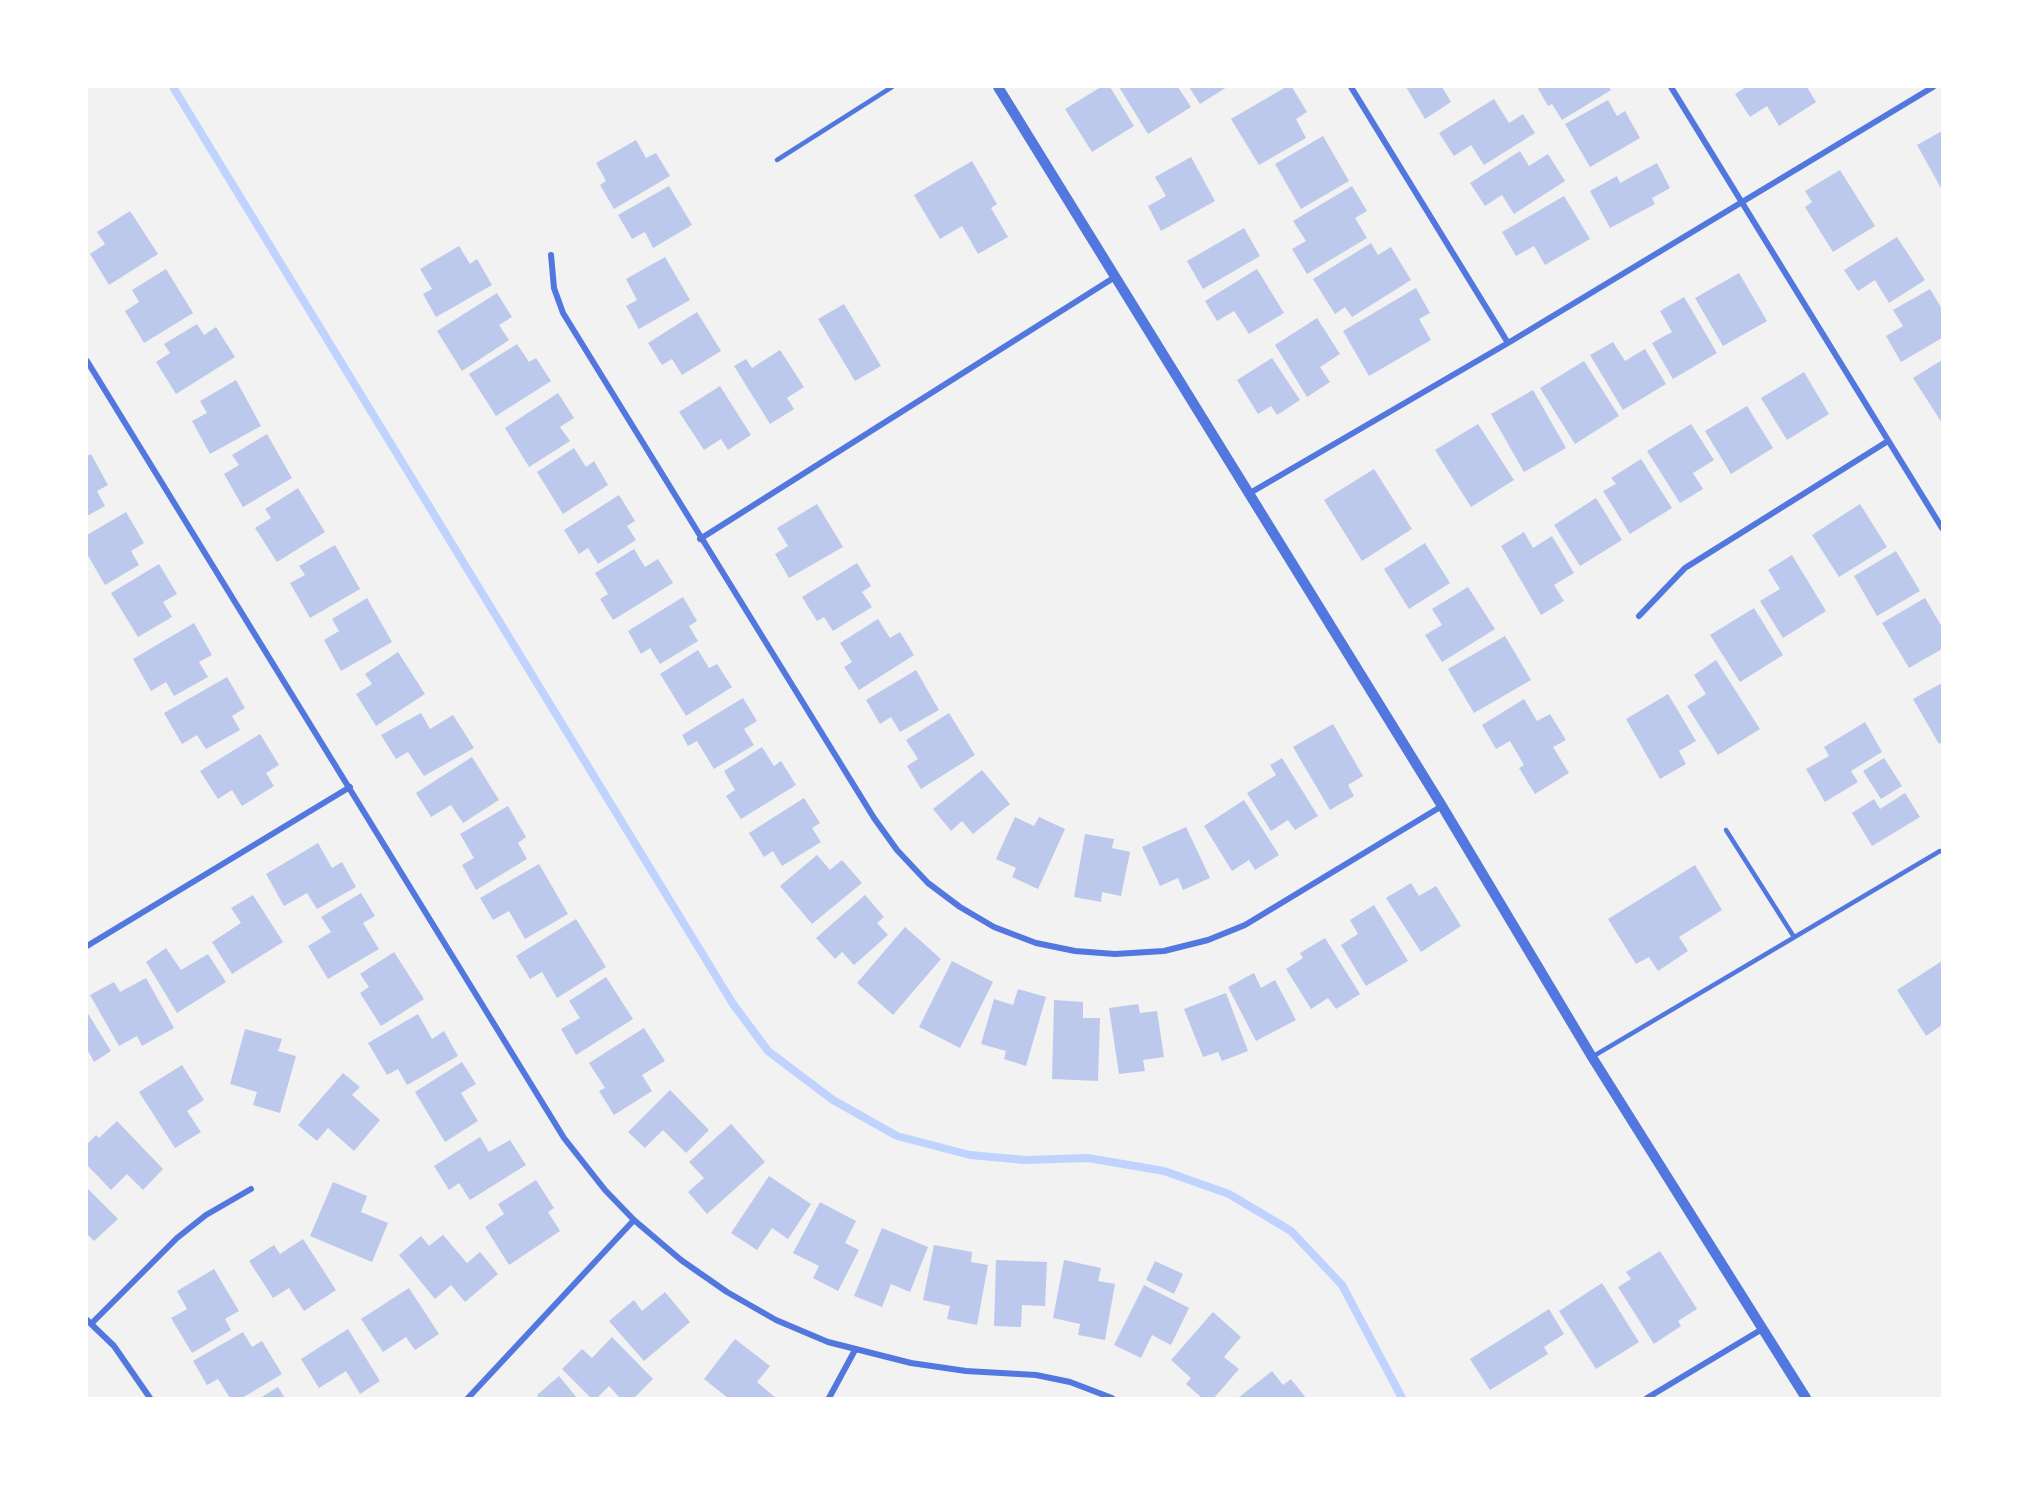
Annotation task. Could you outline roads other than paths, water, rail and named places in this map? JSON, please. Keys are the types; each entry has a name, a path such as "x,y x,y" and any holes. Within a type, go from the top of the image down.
{"street":[{"path":"998,87 1442,806 1592,1057 1806,1398"},
{"path":"1351,87 1509,343"},
{"path":"1671,87 1942,528"},
{"path":"1250,493 1509,343 1933,87"},
{"path":"551,255 554,288 563,313 700,539 897,850 928,883 960,907 994,927 1036,943 1075,951 1114,954 1164,951 1208,940 1245,925 1442,806"},
{"path":"700,539 1115,277"},
{"path":"87,361 564,1138 605,1190 634,1220 681,1260 727,1293 776,1320 855,1350 910,1363 966,1371 1036,1374 1070,1382 1112,1398"},
{"path":"1640,616 1685,568 1888,441"},
{"path":"87,946 350,786"},
{"path":"150,1398 129,1365 89,1322 177,1238 206,1215 251,1189"},
{"path":"468,1398 634,1220"},
{"path":"1647,1398 1764,1328"},
{"path":"829,1398 855,1350"}],"lane":[{"path":"777,160 892,87"},
{"path":"1726,830 1794,937"},
{"path":"1592,1057 1940,850"}],"waterway":[{"path":"173,87 733,1004 768,1051 833,1100 897,1136 970,1155 1025,1160 1088,1158 1164,1171 1229,1194 1291,1231 1342,1285 1402,1398"}]}
